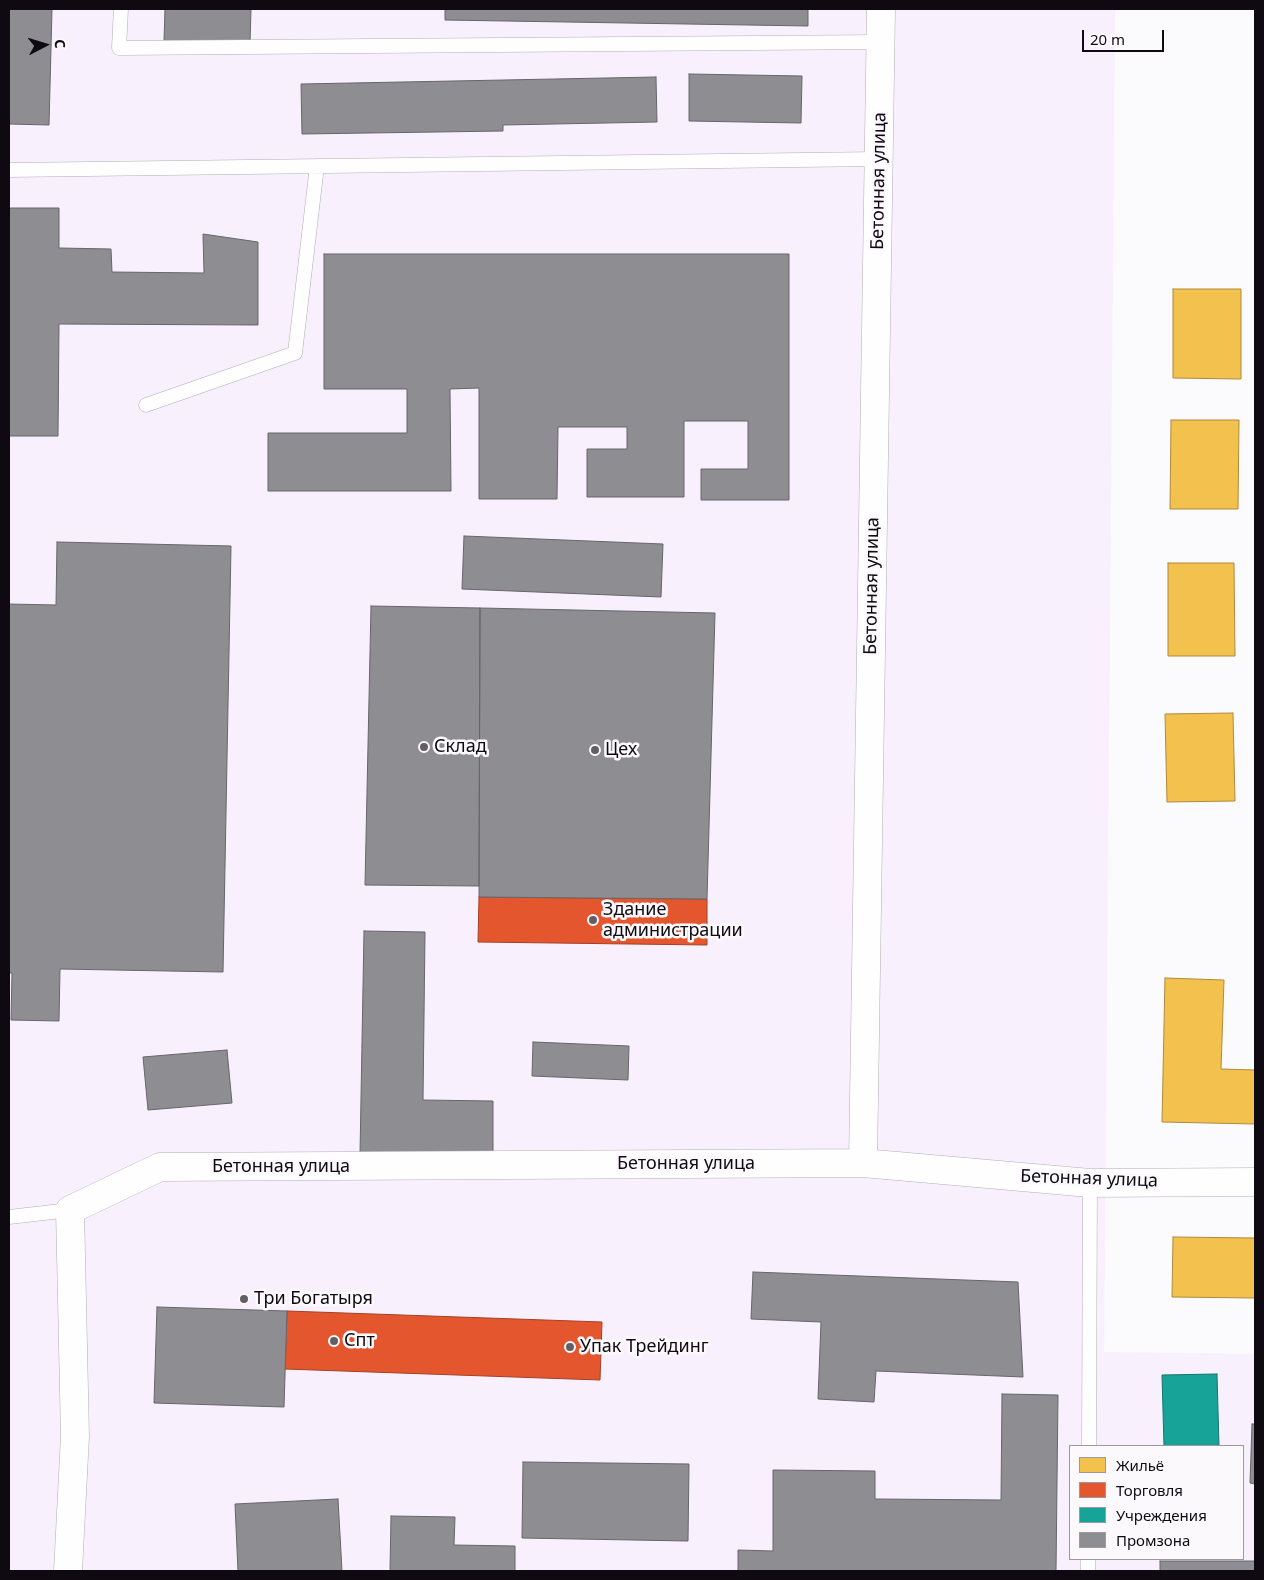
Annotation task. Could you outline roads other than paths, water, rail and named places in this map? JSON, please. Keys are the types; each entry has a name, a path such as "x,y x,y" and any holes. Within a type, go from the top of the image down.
{"street":[{"name":"Бетонная улица","path":"863,1163 881,9"},
{"name":"Бетонная улица","path":"70,1210 160,1167 863,1163 1090,1183 1255,1182"},
{"path":"68,1571 75,1436 70,1210"}],"lane":[{"path":"120,9 119,48 881,42"},
{"path":"9,170 879,159"},
{"path":"146,405 296,353 317,166"},
{"path":"1089,1445 1090,1183"},
{"path":"9,1217 70,1210"}],"place":[{"name":"Склад","path":"424,747"},
{"name":"Цех","path":"595,750"},
{"name":"Здание администрации","path":"593,920"},
{"name":"Три Богатыря","path":"244,1299"},
{"name":"Спт","path":"334,1341"},
{"name":"Упак Трейдинг","path":"570,1347"}]}
